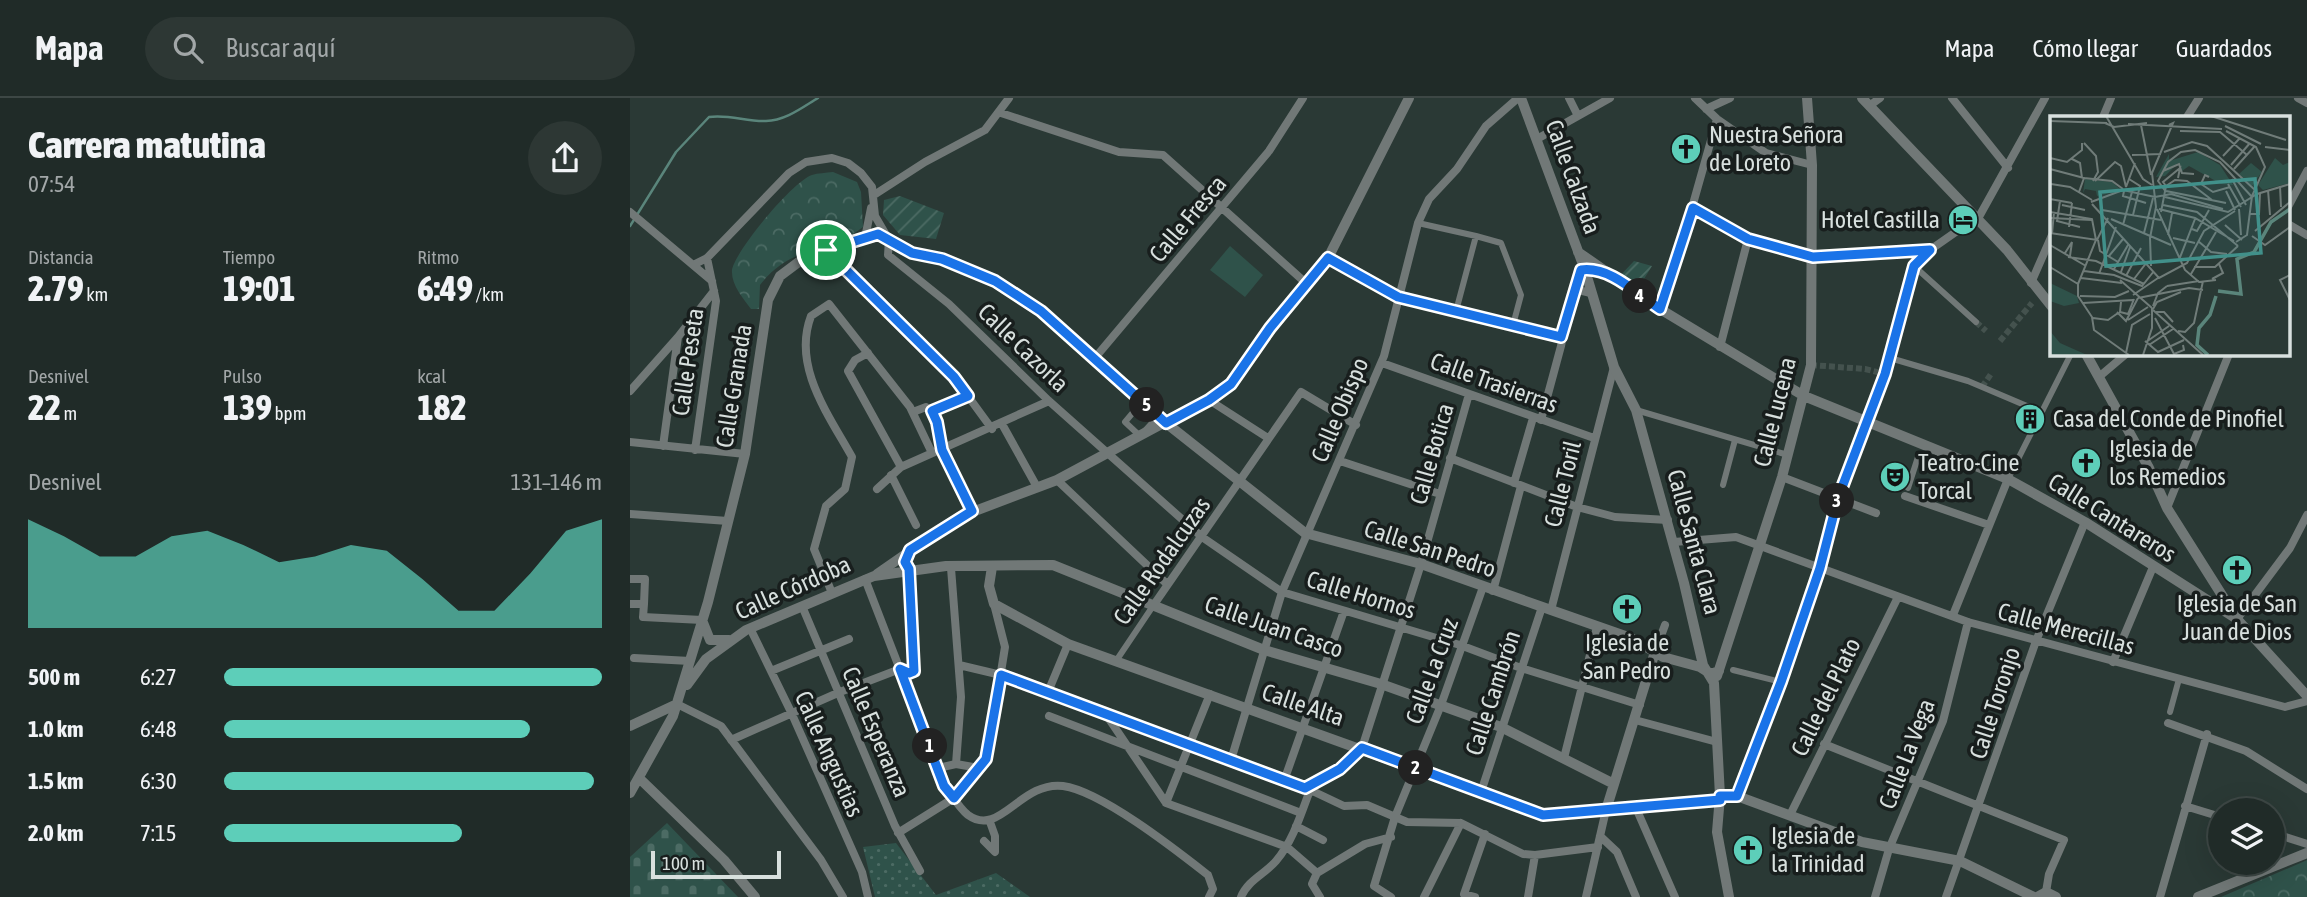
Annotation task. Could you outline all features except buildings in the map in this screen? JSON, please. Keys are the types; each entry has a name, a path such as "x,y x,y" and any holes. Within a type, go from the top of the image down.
{"street":[{"path":"865,238 874,195 925,162 985,130 1001,113 1009,98"},
{"name":"Calle Fresca","path":"1094,359 1221,210 1284,130 1303,98"},
{"path":"1209,897 1213,889 1208,874 1088,794 1061,786 1038,789 990,822 982,822 967,814 944,786 869,578 972,511 1057,480 1209,400 1231,384 1270,328 1328,258 1409,98"},
{"name":"Calle Calzada","path":"1520,98 1585,270 1614,367"},
{"name":"Calle Obispo","path":"1231,760 1282,592 1382,363 1418,223 1429,199 1457,169 1486,126 1520,98"},
{"path":"1569,98 1578,116"},
{"path":"1537,139 1610,98"},
{"path":"1695,98 1717,119 1766,153 1812,164"},
{"path":"1706,109 1730,98"},
{"name":"Calle Lucena","path":"1714,683 1757,545 1782,478 1811,365 1812,164 1807,98"},
{"path":"1880,98 1866,102 2007,250 2050,305"},
{"path":"1952,98 2008,168"},
{"path":"1737,796 1781,682 1820,568 1838,498 1890,358 1914,266 1930,250 1976,220 2008,168 2045,98"},
{"path":"2103,116 2111,98"},
{"path":"2188,116 2199,98"},
{"path":"2298,98 2307,103"},
{"path":"1001,113 1119,152 1163,155 1221,210 1307,284"},
{"path":"1660,309 1693,208 1717,119"},
{"path":"630,212 682,258 695,264 707,258 789,173 806,162 832,158 848,163 862,173 874,195 875,216 889,240"},
{"path":"2290,203 2307,171"},
{"path":"1693,208 1748,239 1813,257 1930,250"},
{"path":"1418,223 1501,243 1521,295 1513,325"},
{"path":"2290,224 2307,235"},
{"name":"Calle Granada","path":"677,704 745,454 768,300 780,276 800,261 878,234 889,240"},
{"path":"1457,311 1476,236"},
{"path":"1720,347 1748,239"},
{"name":"Calle San Pedro","path":"889,240 912,253 942,259 995,281 1041,311 1166,423 1306,533 1421,564 1631,638 1655,652 1706,671"},
{"name":"Calle Cazorla","path":"889,240 888,255 949,304 1107,454"},
{"path":"2031,283 2050,240"},
{"path":"826,250 954,377 992,429"},
{"name":"Calle Cantareros","path":"1578,252 1660,309 1804,396 1869,420 2008,479 2085,522 2237,619"},
{"name":"Calle Peseta","path":"695,450 714,316 714,291 707,258"},
{"path":"1328,258 1398,297 1561,337"},
{"name":"Calle Peseta","path":"695,264 712,281"},
{"path":"1914,266 1976,322"},
{"path":"1585,270 1603,271"},
{"name":"Calle La Cruz","path":"1391,897 1374,887 1395,817 1441,705 1461,645 1488,589 1577,276 1585,270"},
{"path":"630,391 714,291"},
{"path":"1574,292 1591,293"},
{"path":"832,593 814,550 826,506 845,489 852,457 811,382 804,348 811,316 830,304 913,412 932,453"},
{"path":"701,307 708,308 714,316"},
{"path":"663,446 678,337"},
{"path":"868,353 856,360 848,371 901,467"},
{"path":"1953,615 2008,479 2070,355"},
{"path":"2087,355 2149,468 2167,508 2237,619 2307,698"},
{"path":"2100,376 2125,355"},
{"path":"2167,508 2229,355"},
{"path":"1890,358 1968,381 2040,412"},
{"name":"Calle Trasierras","path":"1382,363 1594,438"},
{"name":"Calle Santa Clara","path":"1614,367 1636,410 1674,542 1706,671 1714,683"},
{"name":"Calle Toril","path":"1547,608 1614,367"},
{"name":"Calle Rodalcuzas","path":"1116,661 1301,392 1356,425"},
{"name":"Calle Botica","path":"1362,748 1421,564 1469,394"},
{"path":"932,411 968,396"},
{"path":"1209,400 1268,438"},
{"path":"877,489 901,467 992,429 1049,401"},
{"path":"1141,403 1152,419 1151,427 1140,436 1125,422 1133,412 1141,403"},
{"path":"913,412 926,407 932,411 937,422 942,450 972,511"},
{"path":"1636,410 1788,454"},
{"path":"1002,424 1037,486"},
{"path":"1723,485 1735,440"},
{"path":"630,442 745,454"},
{"name":"Calle Hornos","path":"1107,454 1202,537 1282,592 1461,645 1521,668 1640,705"},
{"path":"1918,457 1906,492 1989,525"},
{"path":"1450,458 1577,507 1615,517 1668,520"},
{"path":"1340,461 1440,494"},
{"path":"891,475 916,525"},
{"path":"1782,478 1875,513"},
{"path":"1057,480 1167,584"},
{"path":"630,514 728,521"},
{"path":"2237,619 2290,548 2307,515"},
{"name":"Calle Toronjo","path":"1946,897 1954,869 1961,861 1980,807 2036,641 2085,522"},
{"name":"Calle Merecillas","path":"1674,542 1736,537 1968,622 2285,707 2307,698"},
{"path":"731,740 791,712 900,669 909,673 914,671 909,569 905,562 910,550"},
{"name":"Calle Juan Casco","path":"869,578 909,569 1053,565 1264,650 1381,684 1501,727 1614,784"},
{"path":"898,833 954,798 986,759 1005,647 989,586 992,567"},
{"path":"2113,662 2153,567"},
{"path":"951,568 961,697 956,764"},
{"name":"Calle Córdoba","path":"677,704 701,665 731,640 750,628 869,578"},
{"path":"630,579 645,579 643,617 702,620 710,640 731,640"},
{"name":"Calle del Plato","path":"1790,815 1898,597"},
{"path":"630,604 644,604"},
{"name":"Calle Alta","path":"994,604 1068,643 1543,815 1737,796 1889,849 1961,861 2043,896"},
{"name":"Calle Esperanza","path":"802,606 898,833 920,871"},
{"name":"Calle Cambrón","path":"1481,792 1521,668 1547,608"},
{"path":"1285,778 1344,611"},
{"name":"Calle La Vega","path":"1875,897 1889,849 1920,782 1943,721 1968,622"},
{"path":"1586,897 1606,810 1665,625"},
{"path":"1564,758 1584,688 1597,626"},
{"name":"Calle Angustias","path":"750,628 791,712 862,872 868,897"},
{"path":"771,671 849,639"},
{"path":"1048,692 1068,643"},
{"path":"634,658 690,661"},
{"path":"959,664 1001,675 1285,778 1344,806 1367,805 1407,822 1461,822 1522,854 1535,855 1598,847"},
{"path":"1733,670 1781,682"},
{"path":"1706,671 1712,674 1719,671"},
{"path":"2170,712 2179,679"},
{"path":"1714,683 1720,798 1717,832 1728,897"},
{"path":"1166,803 1182,769 1189,744 1210,694"},
{"path":"630,726 677,704"},
{"path":"677,704 721,726 821,860 843,897"},
{"path":"630,793 666,733 677,704"},
{"path":"1104,713 1166,803 1287,847 1317,873"},
{"path":"1049,716 1301,813"},
{"path":"1635,720 1717,742"},
{"path":"2168,723 2207,734 2246,751 2307,789"},
{"path":"2160,897 2207,734"},
{"path":"1824,744 2064,840 2049,874 2043,896"},
{"path":"1241,897 1249,883 1274,864 1287,847 1301,813 1307,789 1340,769 1362,748"},
{"path":"938,768 956,764 979,768"},
{"path":"639,778 724,860 755,897"},
{"path":"2185,806 2208,813"},
{"path":"1636,808 1675,897"},
{"path":"984,841 995,852 995,836 990,822"},
{"path":"1424,897 1461,822"},
{"path":"1296,826 1323,840"},
{"path":"1475,897 1463,896 1485,834"},
{"path":"1600,836 1617,852 1636,897"},
{"path":"1320,897 1312,884 1317,873 1365,844 1391,837"},
{"path":"2285,837 2307,844"},
{"path":"2198,897 2307,853"},
{"path":"1528,897 1535,855"}],"green space":[{"path":"833,172 857,182 861,192 863,227 837,242 784,262 760,285 759,309 751,309 738,291 732,276 732,270 743,248 779,203 803,180 814,174"},
{"path":"900,196 944,213 936,239 900,235 883,215 884,200"},
{"path":"1230,246 1263,275 1245,297 1210,270"},
{"path":"1634,261 1652,266 1636,292 1616,280"},
{"path":"667,823 738,897 630,897 630,857"},
{"path":"896,843 936,895 996,873 1030,897 875,897 863,847"},
{"path":"2307,860 2307,897 2221,897 2272,875 2285,875 2285,870"}],"waterway":[{"path":"630,226 676,152 709,117 724,116 759,121 780,119 818,98"}],"tunnel":[{"path":"2000,341 2032,303"},
{"path":"1976,322 1986,331"},
{"path":"1811,365 1865,369 1885,374"},
{"path":"1982,387 1991,374"}],"place":[{"name":"Nuestra Señora de Loreto","path":"1686,149"},
{"name":"Hotel Castilla","path":"1963,220"},
{"name":"Casa del Conde de Pinofiel","path":"2030,419"},
{"name":"Iglesia de los Remedios","path":"2086,463"},
{"name":"Teatro-Cine Torcal","path":"1895,477"},
{"name":"Iglesia de San Juan de Dios","path":"2237,570"},
{"name":"Iglesia de San Pedro","path":"1627,609"},
{"name":"Iglesia de la Trinidad","path":"1748,850"}],"route":[{"path":"1693,208 1748,239 1813,257 1930,250 1914,266 1885,374 1838,498 1820,568 1781,682 1737,796 1720,796 1720,800 1543,815 1362,748 1340,769 1305,788 1285,778 1001,675 986,759 954,798 944,786 900,669 909,673 914,671 909,569 905,564 908,553 937,530 972,511 942,450 937,422 932,411 968,396 954,377 826,250 878,234 912,253 942,259 995,281 1041,311 1166,423 1209,400 1231,384 1270,328 1328,258 1398,297 1561,337 1571,296 1581,270 1591,269 1607,273 1660,309 1693,208"}]}
